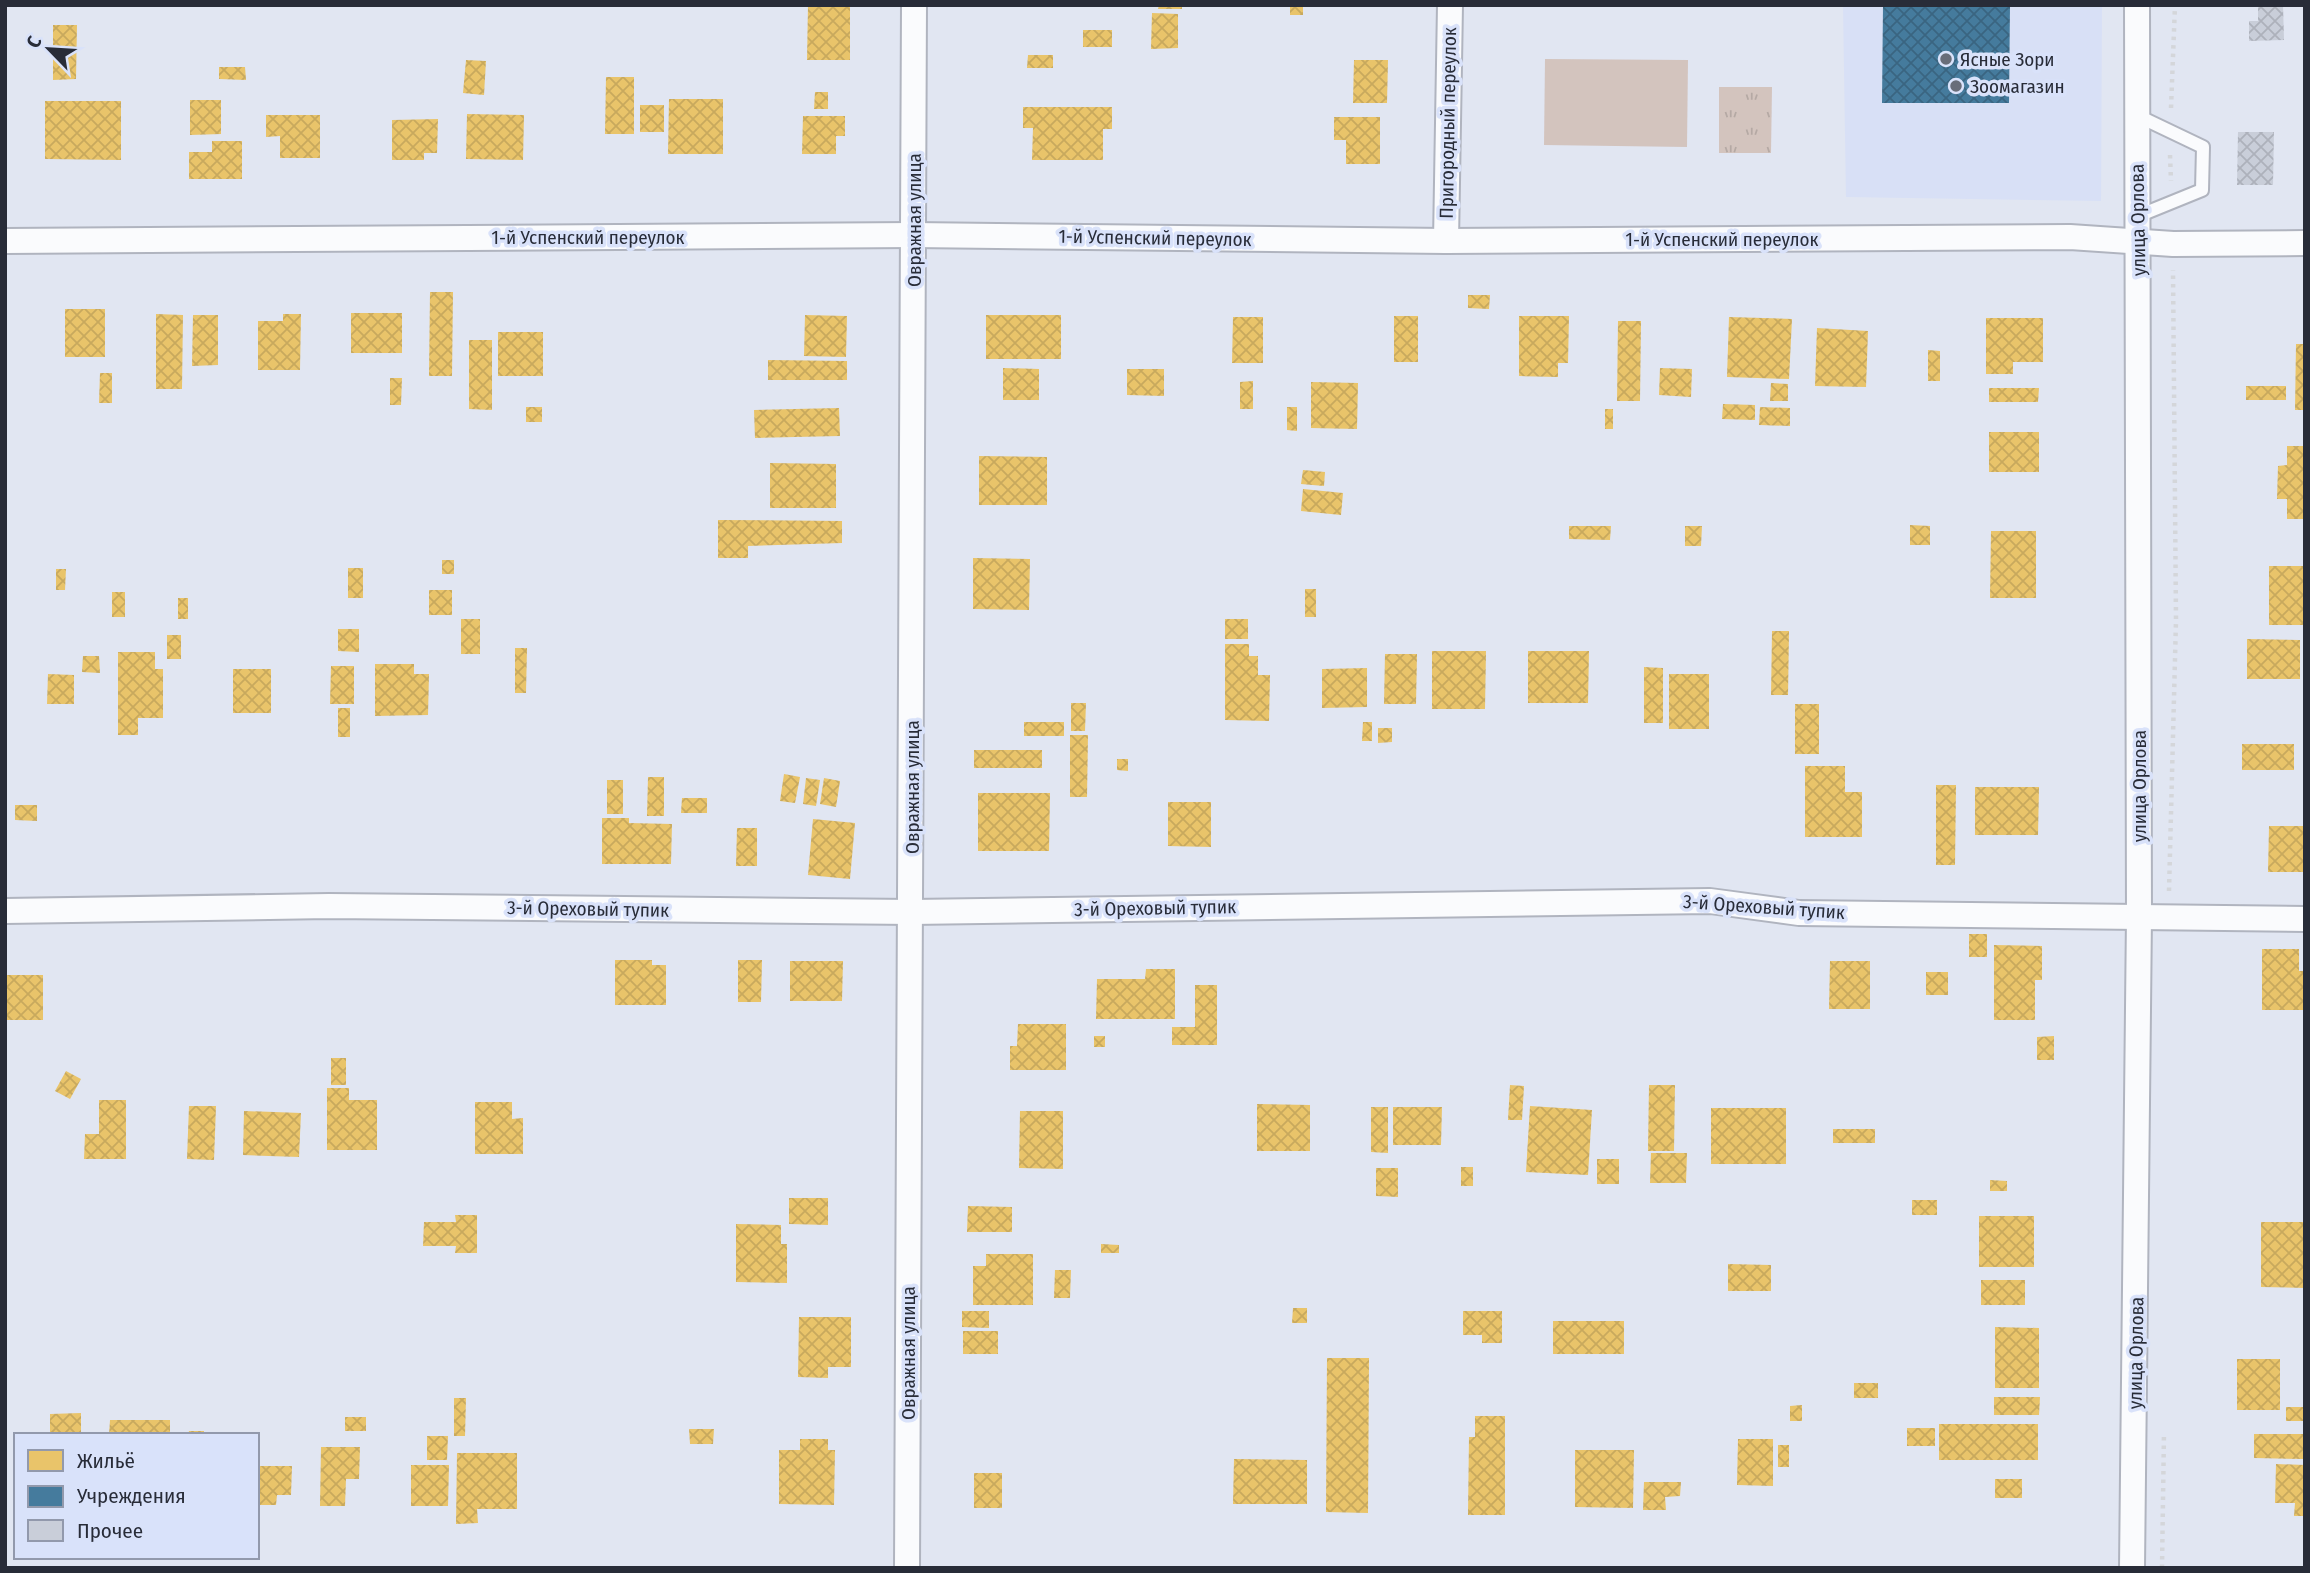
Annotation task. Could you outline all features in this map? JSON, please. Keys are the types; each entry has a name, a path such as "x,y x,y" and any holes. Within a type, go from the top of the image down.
{"street":[{"name":"Овражная улица","path":"907,1568 914,5"},
{"name":"Пригородный переулок","path":"1446,241 1450,5"},
{"name":"улица Орлова","path":"2132,1568 2139,916 2137,5"},
{"name":"1-й Успенский переулок","path":"5,241 914,235 1446,241 2043,237 2138,228 2173,244 2305,243"},
{"name":"3-й Ореховый тупик","path":"5,911 343,906 912,912 1710,901 1799,913 2305,919"}],"lane":[{"path":"2136,115 2203,147 2202,190 2171,205 2138,228"}],"path":[{"path":"2171,205 2169,132 2175,5"},
{"path":"2168,919 2176,620 2173,244"},
{"path":"2162,1568 2164,1430"}],"shaded area":[{"path":"1843,5 2102,5 2101,201 1846,197"}],"green space":[{"path":"1545,59 1688,60 1687,147 1544,145"},
{"path":"1719,87 1772,87 1771,153 1719,153"}],"building: Жильё":[{"path":"808,5 850,5 850,60 807,60"},
{"path":"1159,5 1182,5 1182,9 1158,9"},
{"path":"1290,5 1303,5 1303,15 1290,15"},
{"path":"1152,13 1178,14 1178,48 1151,49"},
{"path":"53,25 77,25 76,79 53,80"},
{"path":"1083,30 1112,30 1112,47 1083,47"},
{"path":"1028,55 1053,55 1053,68 1027,68"},
{"path":"466,60 486,61 484,95 463,93"},
{"path":"1354,60 1388,60 1387,103 1353,103"},
{"path":"219,67 245,67 246,80 219,79"},
{"path":"606,77 634,77 634,134 605,134"},
{"path":"815,92 828,92 828,109 814,109"},
{"path":"669,99 723,99 723,154 668,154"},
{"path":"190,100 221,100 221,134 190,135"},
{"path":"45,101 121,101 121,160 45,159"},
{"path":"640,105 664,105 664,132 640,132"},
{"path":"1023,107 1112,107 1112,129 1103,129 1103,160 1032,160 1033,128 1023,128"},
{"path":"467,114 524,115 523,160 466,159"},
{"path":"266,115 320,115 320,158 280,158 280,136 266,137"},
{"path":"803,116 845,116 845,136 836,136 836,154 802,154"},
{"path":"1334,117 1380,117 1380,164 1346,164 1346,140 1334,140"},
{"path":"438,119 437,153 424,153 424,160 392,160 392,120"},
{"path":"212,141 242,141 242,179 189,179 189,152 212,152"},
{"path":"430,292 453,292 452,376 429,376"},
{"path":"1468,295 1490,295 1489,309 1468,308"},
{"path":"65,309 105,309 105,357 65,357"},
{"path":"351,313 402,313 402,353 351,353"},
{"path":"156,314 183,315 182,389 156,389"},
{"path":"283,314 301,314 300,370 258,370 258,321 283,321"},
{"path":"193,315 218,315 218,365 192,366"},
{"path":"805,315 847,316 846,357 804,356"},
{"path":"986,315 1061,315 1061,359 986,359"},
{"path":"1394,316 1418,316 1418,362 1394,362"},
{"path":"1519,316 1569,316 1568,363 1558,363 1558,377 1519,376"},
{"path":"1233,317 1263,317 1263,363 1232,363"},
{"path":"1729,317 1792,319 1789,379 1727,377"},
{"path":"1986,318 2043,318 2043,362 2013,362 2013,374 1986,374"},
{"path":"1618,321 1641,321 1640,401 1617,401"},
{"path":"1817,328 1868,331 1866,387 1815,386"},
{"path":"498,332 543,332 543,376 498,376"},
{"path":"469,340 492,340 492,410 469,409"},
{"path":"2296,344 2305,344 2305,410 2295,410"},
{"path":"1928,350 1940,351 1940,381 1928,381"},
{"path":"768,360 847,361 847,380 768,380"},
{"path":"1003,368 1039,369 1039,400 1003,400"},
{"path":"1660,368 1692,369 1691,397 1659,395"},
{"path":"1127,369 1164,369 1164,396 1127,395"},
{"path":"100,373 112,373 112,403 99,403"},
{"path":"390,378 402,378 401,405 390,405"},
{"path":"1253,381 1253,409 1240,409 1240,382"},
{"path":"1311,382 1358,383 1357,429 1311,428"},
{"path":"1771,383 1788,384 1788,401 1770,401"},
{"path":"2246,386 2286,386 2286,400 2246,400"},
{"path":"1989,388 2039,388 2038,402 1989,402"},
{"path":"1723,404 1755,405 1755,420 1722,419"},
{"path":"526,407 542,407 542,422 526,422"},
{"path":"1287,407 1297,407 1297,431 1287,430"},
{"path":"1760,407 1790,408 1790,426 1759,425"},
{"path":"839,408 840,436 755,438 754,410"},
{"path":"1605,409 1613,409 1613,429 1605,429"},
{"path":"1989,432 2039,432 2039,472 1989,472"},
{"path":"2287,446 2305,446 2305,519 2287,519 2287,499 2277,499 2278,466 2287,465"},
{"path":"979,456 1047,457 1047,505 979,505"},
{"path":"770,463 836,464 836,508 770,508"},
{"path":"1303,470 1325,472 1324,486 1301,484"},
{"path":"1303,489 1343,493 1341,515 1301,511"},
{"path":"718,520 842,521 842,543 748,546 748,558 718,558"},
{"path":"1910,525 1930,526 1930,545 1910,545"},
{"path":"1569,526 1611,526 1610,540 1569,539"},
{"path":"1685,526 1702,526 1701,546 1685,546"},
{"path":"1991,531 2036,531 2036,598 1990,598"},
{"path":"973,558 1030,559 1029,610 973,609"},
{"path":"442,560 454,560 454,574 442,574"},
{"path":"2269,566 2305,566 2305,625 2269,625"},
{"path":"348,568 363,568 363,598 348,598"},
{"path":"56,569 66,569 65,590 56,590"},
{"path":"1305,589 1316,589 1316,617 1305,617"},
{"path":"429,590 452,590 452,615 429,615"},
{"path":"112,592 125,592 125,617 112,617"},
{"path":"178,598 188,598 188,619 178,619"},
{"path":"461,619 480,619 480,654 461,654"},
{"path":"1225,619 1248,619 1248,639 1225,639"},
{"path":"338,629 359,629 359,652 338,651"},
{"path":"1772,631 1789,631 1788,695 1771,695"},
{"path":"167,635 181,635 181,659 167,659"},
{"path":"2247,639 2300,640 2300,679 2247,679"},
{"path":"1225,644 1249,644 1249,656 1258,656 1258,675 1270,675 1269,721 1225,720"},
{"path":"515,648 527,648 526,693 515,693"},
{"path":"1432,651 1486,651 1485,709 1432,709"},
{"path":"1528,651 1589,651 1588,703 1528,703"},
{"path":"118,652 155,652 155,669 163,669 163,718 138,718 138,735 118,735"},
{"path":"1385,654 1417,654 1416,704 1384,704"},
{"path":"83,656 99,656 100,673 82,672"},
{"path":"375,664 414,664 414,674 429,674 428,715 375,716"},
{"path":"331,666 354,666 354,704 330,704"},
{"path":"1644,667 1663,668 1663,723 1644,723"},
{"path":"1367,668 1367,707 1322,708 1322,669"},
{"path":"233,669 271,669 271,713 233,713"},
{"path":"48,674 74,675 74,704 47,704"},
{"path":"1669,674 1709,674 1709,729 1669,729"},
{"path":"1071,703 1086,703 1085,731 1071,731"},
{"path":"1795,704 1819,704 1819,754 1795,754"},
{"path":"338,708 350,708 350,737 338,737"},
{"path":"1024,722 1064,722 1064,736 1024,736"},
{"path":"1363,722 1372,722 1372,741 1362,741"},
{"path":"1378,728 1392,728 1392,742 1378,743"},
{"path":"1070,735 1088,735 1087,797 1070,797"},
{"path":"2242,744 2294,744 2294,770 2242,770"},
{"path":"974,750 1042,750 1042,768 974,768"},
{"path":"1117,759 1128,759 1128,771 1117,770"},
{"path":"1805,766 1845,766 1845,792 1862,792 1862,837 1805,837"},
{"path":"784,774 800,777 795,803 780,801"},
{"path":"648,777 664,777 664,816 647,816"},
{"path":"806,778 820,780 816,806 803,804"},
{"path":"824,778 840,781 836,807 820,804"},
{"path":"607,780 623,780 623,814 607,814"},
{"path":"1936,785 1956,785 1955,865 1936,865"},
{"path":"1975,787 2039,787 2038,835 1975,835"},
{"path":"978,793 1050,793 1049,851 978,851"},
{"path":"682,798 707,798 707,813 681,813"},
{"path":"1168,802 1211,802 1211,847 1168,846"},
{"path":"15,805 37,805 37,821 15,820"},
{"path":"602,818 629,818 629,823 672,824 671,864 602,864"},
{"path":"813,819 855,823 850,879 808,875"},
{"path":"2269,826 2305,826 2305,872 2268,872"},
{"path":"737,828 757,828 757,866 736,866"},
{"path":"1969,934 1987,934 1987,957 1969,957"},
{"path":"1994,945 2042,946 2042,980 2035,980 2035,1020 1994,1020"},
{"path":"2262,949 2299,949 2299,971 2305,971 2305,1010 2262,1010"},
{"path":"615,960 652,960 652,965 666,965 666,1005 615,1005"},
{"path":"738,960 762,960 761,1002 738,1002"},
{"path":"790,961 843,961 842,1001 790,1001"},
{"path":"1830,961 1870,961 1870,1009 1829,1009"},
{"path":"1146,969 1175,969 1175,1019 1096,1019 1097,979 1145,979"},
{"path":"1926,972 1948,972 1948,995 1926,995"},
{"path":"5,975 43,975 43,1020 5,1020"},
{"path":"1195,985 1217,985 1217,1045 1172,1045 1172,1027 1195,1027"},
{"path":"1018,1024 1066,1024 1066,1070 1010,1070 1010,1046 1017,1046"},
{"path":"1094,1036 1105,1036 1105,1047 1094,1047"},
{"path":"2054,1036 2054,1060 2037,1060 2037,1037"},
{"path":"331,1058 346,1058 346,1085 331,1085"},
{"path":"66,1071 81,1079 70,1099 55,1091"},
{"path":"1510,1085 1524,1086 1522,1120 1508,1120"},
{"path":"1649,1085 1675,1085 1674,1151 1648,1151"},
{"path":"327,1088 349,1088 349,1100 377,1100 377,1150 327,1150"},
{"path":"99,1100 126,1100 126,1159 84,1159 85,1134 99,1134"},
{"path":"475,1102 512,1102 512,1119 523,1118 523,1154 475,1154"},
{"path":"1257,1104 1310,1105 1310,1151 1257,1151"},
{"path":"189,1106 216,1106 214,1160 187,1159"},
{"path":"1530,1106 1592,1110 1588,1175 1526,1172"},
{"path":"1371,1107 1388,1107 1388,1153 1371,1152"},
{"path":"1393,1107 1442,1107 1441,1145 1393,1145"},
{"path":"1711,1108 1786,1108 1786,1164 1711,1164"},
{"path":"244,1111 301,1113 299,1157 243,1155"},
{"path":"1020,1111 1063,1111 1063,1169 1019,1168"},
{"path":"1833,1129 1875,1129 1875,1143 1833,1143"},
{"path":"1651,1153 1687,1153 1686,1183 1650,1183"},
{"path":"1597,1159 1619,1159 1619,1184 1597,1184"},
{"path":"1461,1167 1473,1167 1473,1186 1461,1186"},
{"path":"1376,1168 1398,1168 1398,1197 1376,1196"},
{"path":"1990,1180 2007,1181 2007,1191 1990,1191"},
{"path":"789,1198 828,1198 828,1225 789,1224"},
{"path":"1912,1200 1937,1200 1937,1215 1912,1215"},
{"path":"968,1206 1012,1207 1012,1232 967,1232"},
{"path":"455,1215 477,1215 477,1253 455,1253 456,1246 423,1246 424,1222 456,1222"},
{"path":"1979,1216 2034,1216 2034,1267 1979,1267"},
{"path":"2261,1222 2305,1222 2305,1288 2261,1287"},
{"path":"736,1224 781,1225 781,1244 787,1244 787,1283 736,1282"},
{"path":"1101,1244 1119,1245 1119,1253 1101,1253"},
{"path":"986,1254 1033,1254 1033,1305 973,1305 973,1266 986,1266"},
{"path":"1728,1264 1771,1265 1771,1291 1728,1291"},
{"path":"1055,1270 1071,1270 1070,1298 1054,1298"},
{"path":"1981,1280 2025,1280 2025,1305 1981,1305"},
{"path":"1293,1308 1307,1308 1307,1323 1292,1323"},
{"path":"962,1311 989,1311 989,1328 962,1327"},
{"path":"1463,1311 1502,1311 1502,1343 1482,1343 1482,1335 1463,1335"},
{"path":"799,1317 851,1317 851,1367 828,1367 828,1378 798,1377"},
{"path":"1553,1321 1624,1321 1624,1354 1553,1354"},
{"path":"1995,1327 2039,1328 2039,1388 1995,1388"},
{"path":"963,1331 998,1331 998,1354 963,1354"},
{"path":"1327,1358 1369,1358 1368,1513 1326,1512"},
{"path":"2237,1359 2280,1359 2280,1410 2237,1410"},
{"path":"1854,1383 1878,1383 1878,1398 1854,1398"},
{"path":"1994,1397 2040,1397 2039,1415 1994,1415"},
{"path":"454,1398 466,1398 465,1436 454,1436"},
{"path":"1802,1405 1802,1421 1790,1421 1790,1406"},
{"path":"2286,1407 2305,1407 2305,1421 2286,1421"},
{"path":"81,1413 81,1433 50,1433 50,1414"},
{"path":"1475,1416 1505,1416 1505,1515 1468,1515 1469,1437 1475,1437"},
{"path":"345,1417 366,1417 366,1431 345,1431"},
{"path":"110,1420 170,1420 170,1433 109,1433"},
{"path":"1939,1424 2038,1424 2038,1460 1939,1460"},
{"path":"1907,1428 1935,1428 1935,1446 1907,1446"},
{"path":"689,1429 714,1429 713,1444 690,1444"},
{"path":"2254,1434 2305,1434 2305,1459 2254,1458"},
{"path":"427,1436 448,1436 447,1460 427,1460"},
{"path":"800,1439 828,1439 828,1450 835,1450 834,1505 779,1504 779,1450 800,1450"},
{"path":"1738,1439 1773,1439 1773,1486 1737,1485"},
{"path":"1778,1445 1789,1445 1789,1467 1778,1467"},
{"path":"321,1447 360,1447 359,1479 346,1479 345,1506 320,1506"},
{"path":"1575,1450 1634,1450 1633,1508 1575,1507"},
{"path":"457,1453 517,1453 517,1509 477,1509 478,1523 456,1524"},
{"path":"1234,1459 1307,1460 1307,1504 1233,1504"},
{"path":"2276,1464 2305,1465 2305,1516 2294,1516 2295,1503 2275,1503"},
{"path":"411,1465 449,1465 448,1506 411,1506"},
{"path":"259,1466 292,1466 291,1495 277,1495 276,1505 259,1505"},
{"path":"974,1473 1002,1473 1002,1508 974,1508"},
{"path":"1995,1479 2022,1479 2022,1498 1995,1498"},
{"path":"1644,1482 1681,1482 1680,1496 1665,1497 1666,1510 1643,1510"}],"building: Учреждения":[{"path":"1883,5 2010,5 2009,103 1882,103"}],"building: Прочее":[{"path":"2258,5 2283,5 2284,40 2249,41 2249,21 2258,21"},
{"path":"2238,132 2274,132 2273,185 2237,185"}],"place":[{"name":"Ясные Зори","path":"1946,59"},
{"name":"Зоомагазин","path":"1956,86"}]}
